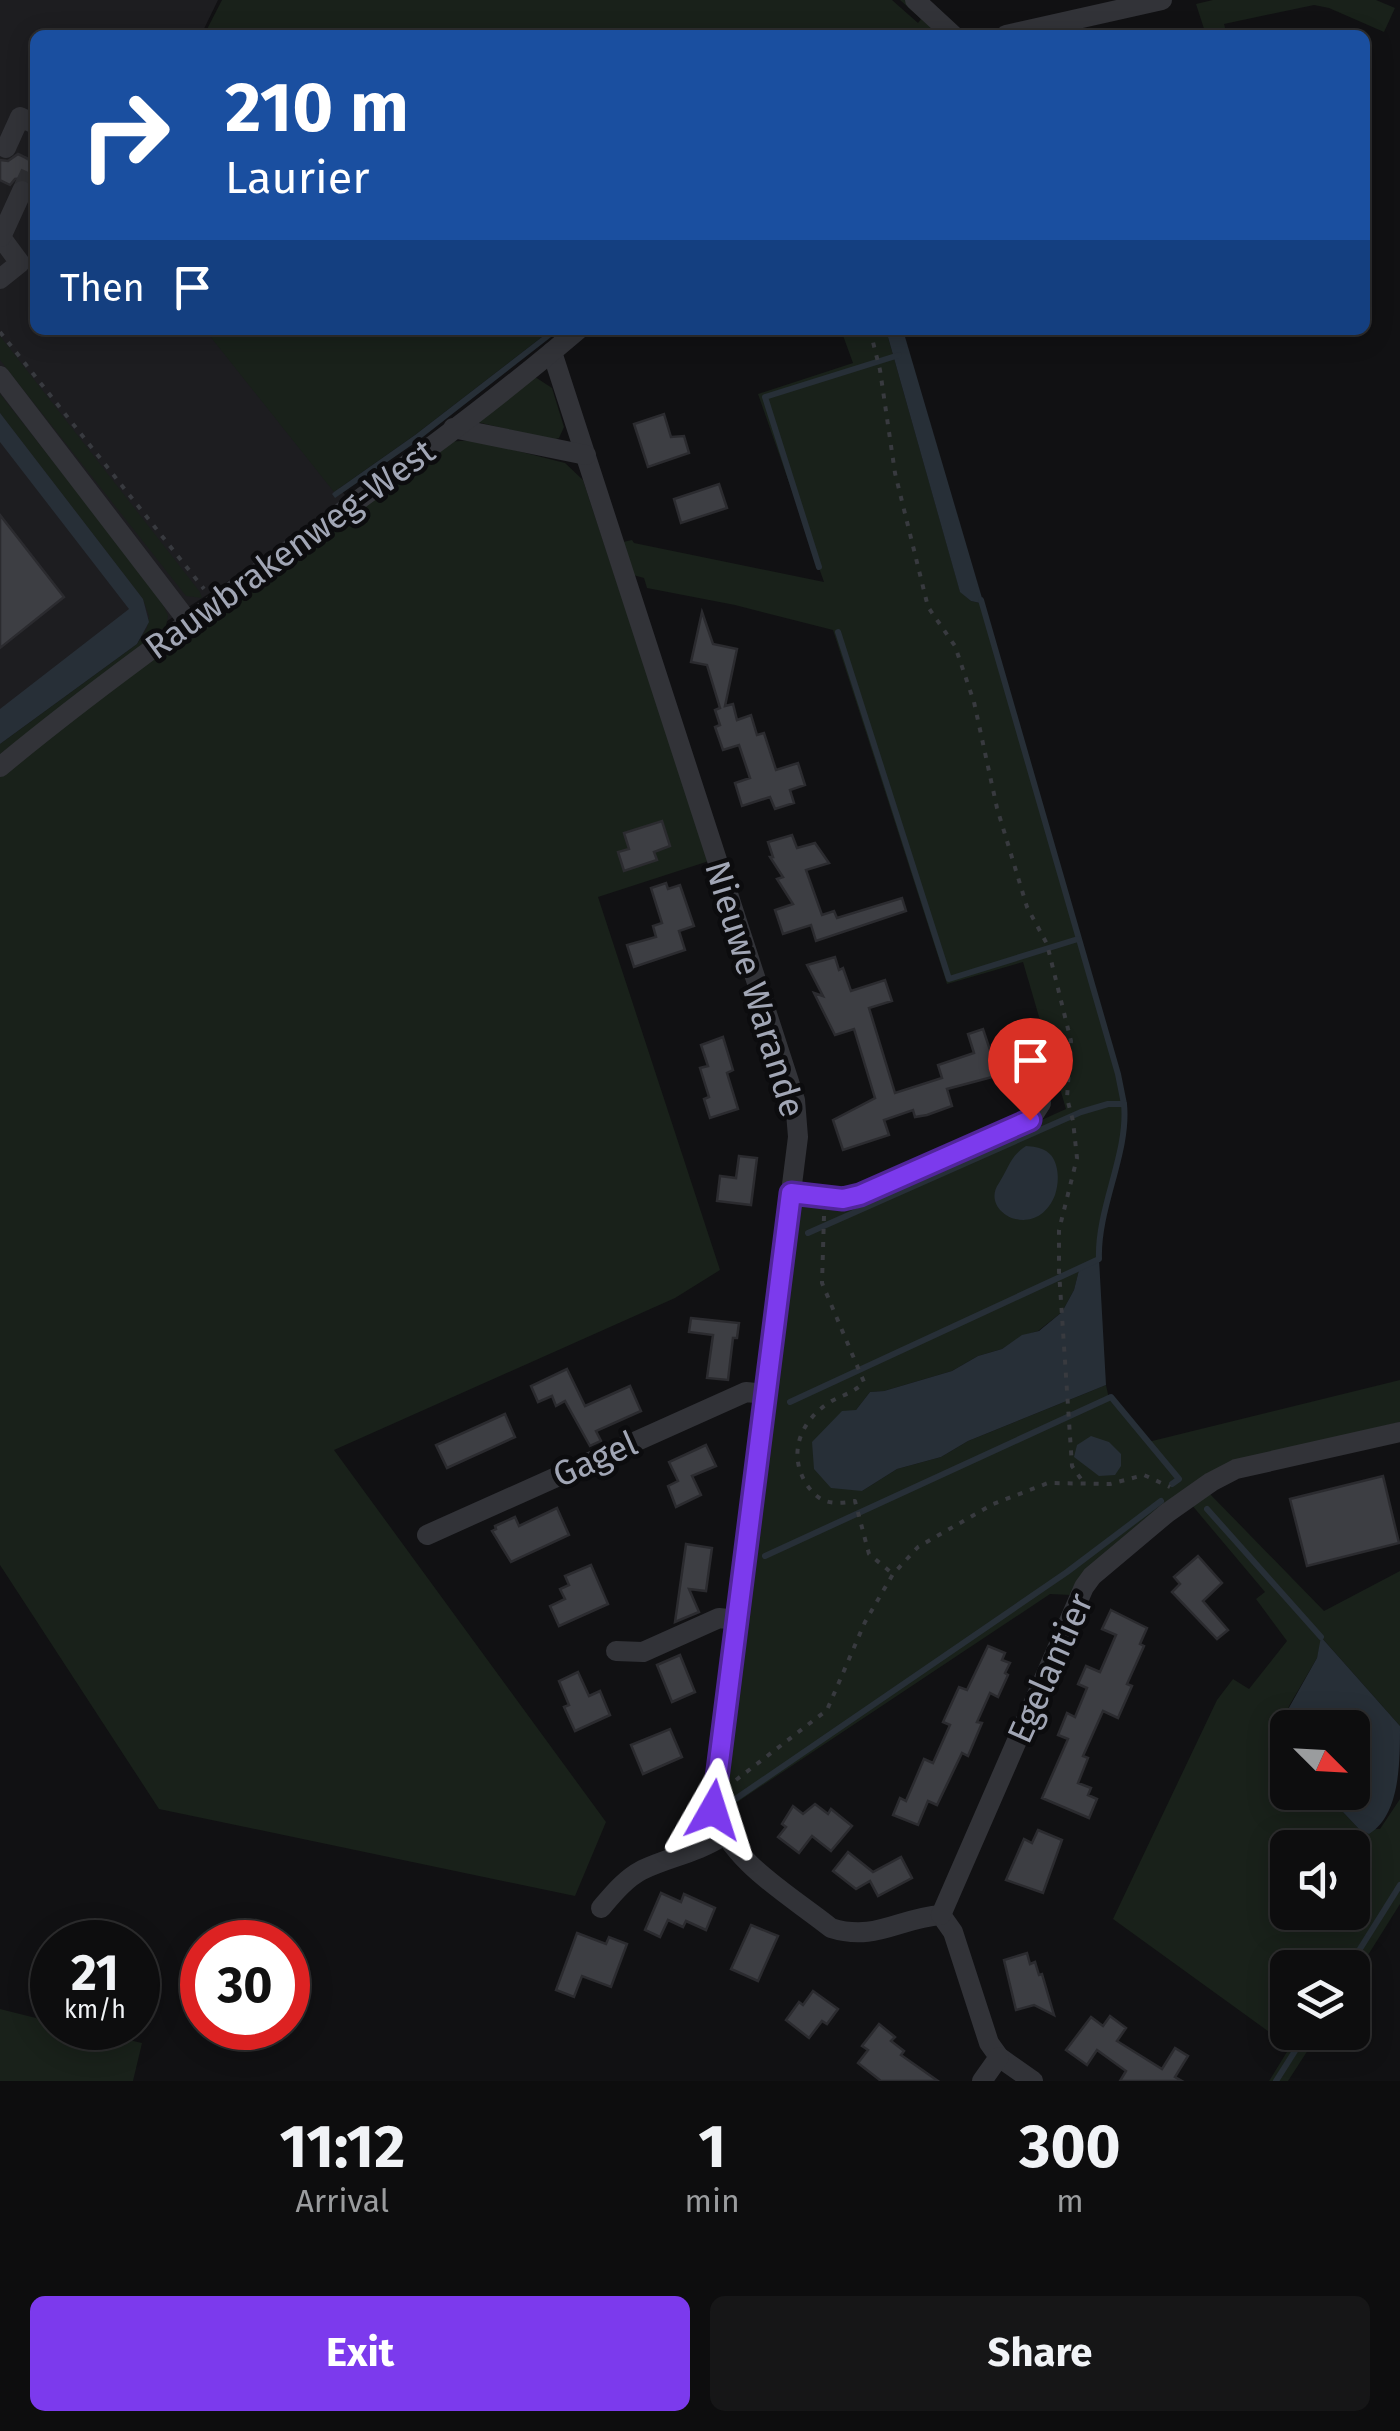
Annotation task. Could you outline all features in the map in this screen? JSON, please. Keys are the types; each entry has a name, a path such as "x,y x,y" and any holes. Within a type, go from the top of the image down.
{"street":[{"path":"915,0 948,30"},
{"path":"1028,30 1162,0"},
{"path":"6,148 20,118 30,122"},
{"path":"0,278 20,263 0,237 22,190"},
{"name":"Rauwbrakenweg-West","path":"0,767 57,720 453,428 572,335"},
{"name":"Nieuwe Warande","path":"552,352 795,1100 798,1137 715,1784 713,1810 723,1836"},
{"path":"0,376 190,624"},
{"path":"453,428 586,456"},
{"path":"791,1193 843,1199 860,1195 1030,1120 1041,1103"},
{"name":"Gagel","path":"427,1535 746,1392 765,1394"},
{"name":"Egelantier","path":"941,1915 1084,1587 1102,1566 1184,1501 1236,1469 1400,1432"},
{"path":"616,1651 643,1652 718,1618 736,1620"},
{"path":"601,1908 618,1888 641,1871 700,1850 723,1836 742,1858 832,1928 866,1934 921,1916 941,1915 952,1932 984,2030 999,2057 1033,2081"},
{"path":"982,2081 999,2057"}],"path":[{"path":"0,332 216,604"},
{"path":"871,335 895,473 928,606 956,646 974,702 997,808 1027,908 1048,944 1071,1041 1067,1098 1077,1158 1059,1230 1058,1271 1072,1466 1083,1482"},
{"path":"824,1220 822,1283 864,1382 856,1391 830,1402 807,1424 800,1433 797,1456 804,1479 817,1498 834,1505 855,1501 869,1554 893,1574"},
{"path":"715,1784 735,1781 827,1710 850,1651 893,1574 918,1547 993,1504 1048,1483 1110,1484 1144,1476 1160,1480 1184,1501"}],"shaded area":[{"path":"0,0 218,0 203,30 30,30 30,335 210,335 350,501 45,701 0,738"},
{"path":"222,0 892,0 918,23 921,19 900,0 906,0 933,30 207,30"},
{"path":"1213,0 1376,0 1395,8 1384,32 1314,5 1224,24 1226,30 1204,30 1196,4"},
{"path":"209,335 545,335 415,435 334,492"},
{"path":"545,335 554,335 419,440 335,498 332,494"},
{"path":"843,335 887,335 960,591 980,603 1122,1085 1126,1123 1099,1243 1099,1259 1079,1270 1062,1312 1038,1331 952,1371 870,1392 856,1410 862,1491 897,1469 941,1457 968,1441 1106,1385 1109,1399 1148,1442 1400,1380 1400,1422 1238,1461 1071,1595 1050,1594 724,1811 723,1793 799,1206 807,1202 856,1203 1066,1109 1023,962 947,984 833,630 647,588 644,578 633,575 623,542 632,540 824,582 758,394 853,363"},
{"path":"887,335 904,335 982,598 980,603 960,592"},
{"path":"0,336 202,598 186,596 0,360"},
{"path":"532,375 552,388 564,427 559,438 553,440 477,422"},
{"path":"0,394 160,597 168,616 165,631 0,754 0,744 137,644 149,616 143,599 0,413"},
{"path":"0,413 143,599 149,622 137,644 0,744 0,709 129,609 0,442"},
{"path":"475,440 565,463 583,480 709,861 598,897 720,1270 675,1298 334,1450 606,1822 575,1896 159,1809 0,1565 0,769 445,442"},
{"path":"1026,1146 1041,1148 1052,1156 1058,1180 1046,1209 1023,1220 1002,1212 995,1194 1013,1158"},
{"path":"1099,1259 1106,1385 968,1441 941,1457 897,1469 862,1491 831,1488 814,1469 812,1442 842,1411 856,1410 870,1392 952,1371 978,1356 1002,1349 1022,1335 1039,1331 1062,1312 1079,1270"},
{"path":"1091,1436 1109,1442 1121,1454 1121,1466 1115,1475 1099,1476 1074,1457 1077,1445"},
{"path":"1209,1493 1324,1611 1400,1571 1400,1726 1322,1638 1317,1658 1288,1710 1270,1710 1270,1810 1341,1810 1359,1829 1380,1829 1400,1799 1400,1904 1370,1952 1270,1950 1270,2033 1113,1919 1217,1700 1233,1679 1249,1689 1287,1641 1256,1599 1265,1592 1191,1504"},
{"path":"1321,1637 1400,1726 1396,1787 1387,1814 1370,1833 1359,1829 1341,1810 1370,1810 1370,1710 1288,1710 1317,1658"},
{"path":"0,2009 30,2016 30,2050 140,2050 133,2081 0,2081"},
{"path":"1288,2050 1308,2050 1288,2081 1269,2081"}],"building":[{"path":"18,154 30,160 30,181 15,179 10,185 0,180 0,160 8,161"},
{"path":"664,414 671,437 684,436 689,453 648,467 634,424"},
{"path":"719,484 727,508 681,523 674,499"},
{"path":"0,515 64,597 0,648"},
{"path":"702,612 713,644 737,649 725,706 733,704 737,720 751,715 757,735 764,733 776,770 798,763 805,785 790,790 794,803 775,809 770,797 742,806 735,783 750,778 739,745 723,750 715,727 720,725 715,710 720,708 707,665 691,662"},
{"path":"662,821 670,846 654,852 657,860 624,871 618,852 629,849 624,833"},
{"path":"792,835 797,848 815,843 829,863 806,870 822,915 834,911 837,918 902,898 906,911 816,941 811,925 783,934 775,910 793,904 777,879 783,877 770,857 768,842"},
{"path":"666,883 668,889 680,885 694,926 679,931 685,950 634,967 627,945 656,937 653,926 662,923 651,888"},
{"path":"835,957 851,991 885,980 892,1001 869,1008 895,1093 942,1078 938,1065 974,1053 968,1034 983,1029 991,1053 1025,1038 1033,1064 1019,1068 1022,1077 999,1084 996,1076 947,1089 952,1106 915,1117 913,1110 884,1120 889,1135 843,1150 833,1120 875,1098 854,1029 835,1035 814,993 823,996 807,965"},
{"path":"723,1037 733,1070 727,1073 738,1109 710,1118 704,1099 709,1097 700,1068 708,1066 701,1045"},
{"path":"739,1156 757,1158 751,1205 717,1201 720,1176 736,1178"},
{"path":"691,1318 739,1323 737,1338 733,1338 728,1380 707,1378 713,1335 689,1332"},
{"path":"567,1369 585,1406 630,1386 641,1411 596,1431 601,1441 590,1446 565,1401 556,1406 552,1396 538,1402 531,1386"},
{"path":"505,1414 515,1437 447,1468 436,1445"},
{"path":"706,1445 716,1466 692,1476 701,1495 676,1507 668,1486 678,1481 669,1462"},
{"path":"1383,1476 1399,1543 1307,1566 1290,1499"},
{"path":"557,1508 569,1535 511,1562 492,1531 495,1526 515,1517 519,1526"},
{"path":"686,1544 712,1548 706,1591 689,1589 699,1612 675,1622"},
{"path":"1198,1556 1222,1583 1203,1601 1228,1630 1217,1639 1172,1592 1180,1584 1174,1577"},
{"path":"591,1565 608,1604 559,1626 550,1606 565,1599 560,1589 569,1585 565,1576"},
{"path":"1111,1610 1147,1628 1140,1644 1144,1646 1127,1684 1132,1686 1118,1718 1103,1711 1083,1756 1088,1758 1078,1783 1091,1788 1088,1795 1097,1799 1089,1818 1042,1798 1068,1739 1058,1735 1067,1713 1075,1717 1087,1688 1078,1684 1086,1666 1100,1672 1116,1635 1102,1629"},
{"path":"988,1646 1005,1653 1002,1660 1010,1663 1005,1673 1008,1675 998,1697 990,1693 968,1756 962,1753 937,1805 928,1801 918,1825 893,1815 900,1798 906,1801 924,1759 933,1763 950,1725 943,1722 959,1687 967,1690"},
{"path":"680,1655 695,1692 672,1702 657,1665"},
{"path":"578,1672 589,1696 600,1691 610,1715 575,1731 564,1707 569,1705 559,1681"},
{"path":"670,1729 682,1757 643,1774 631,1745"},
{"path":"815,1804 828,1814 831,1809 852,1826 831,1851 812,1836 799,1853 778,1837 786,1827 782,1824 793,1806 803,1814"},
{"path":"1038,1830 1062,1840 1043,1893 1006,1880 1024,1839 1032,1843"},
{"path":"848,1852 873,1872 901,1857 912,1878 878,1896 870,1881 856,1889 833,1871"},
{"path":"661,1893 681,1902 684,1894 715,1908 706,1930 686,1921 683,1927 668,1920 660,1937 645,1930"},
{"path":"751,1925 778,1936 758,1981 731,1969"},
{"path":"577,1933 606,1944 609,1937 627,1944 611,1987 582,1976 574,1997 556,1990"},
{"path":"1027,1953 1030,1964 1035,1962 1039,1975 1042,1974 1054,2015 1034,2005 1016,2010 1004,1960"},
{"path":"813,1991 838,2009 809,2038 786,2020"},
{"path":"1110,2016 1126,2028 1117,2041 1162,2069 1175,2048 1188,2056 1175,2077 1182,2081 1120,2081 1126,2071 1097,2050 1087,2065 1066,2050 1091,2017 1103,2026"},
{"path":"879,2024 895,2037 891,2041 904,2051 901,2055 938,2081 881,2081 858,2063 868,2050 862,2046"}],"waterway":[{"path":"819,567 765,397 899,355"},
{"path":"981,600 1124,1104"},
{"path":"838,632 949,979 1078,939"},
{"path":"790,1402 1099,1259 1103,1220 1122,1142 1124,1104 1081,1112 808,1233"},
{"path":"765,1556 1111,1397 1179,1479 1172,1484"},
{"path":"731,1802 1067,1572 1161,1501"},
{"path":"1207,1509 1321,1637"},
{"path":"1359,1950 1400,1885"},
{"path":"1276,2081 1296,2050"}],"tunnel":[{"path":"22,191 30,174"}],"route":[{"path":"713,1810 791,1193 843,1199 860,1195 1030,1120"}]}
